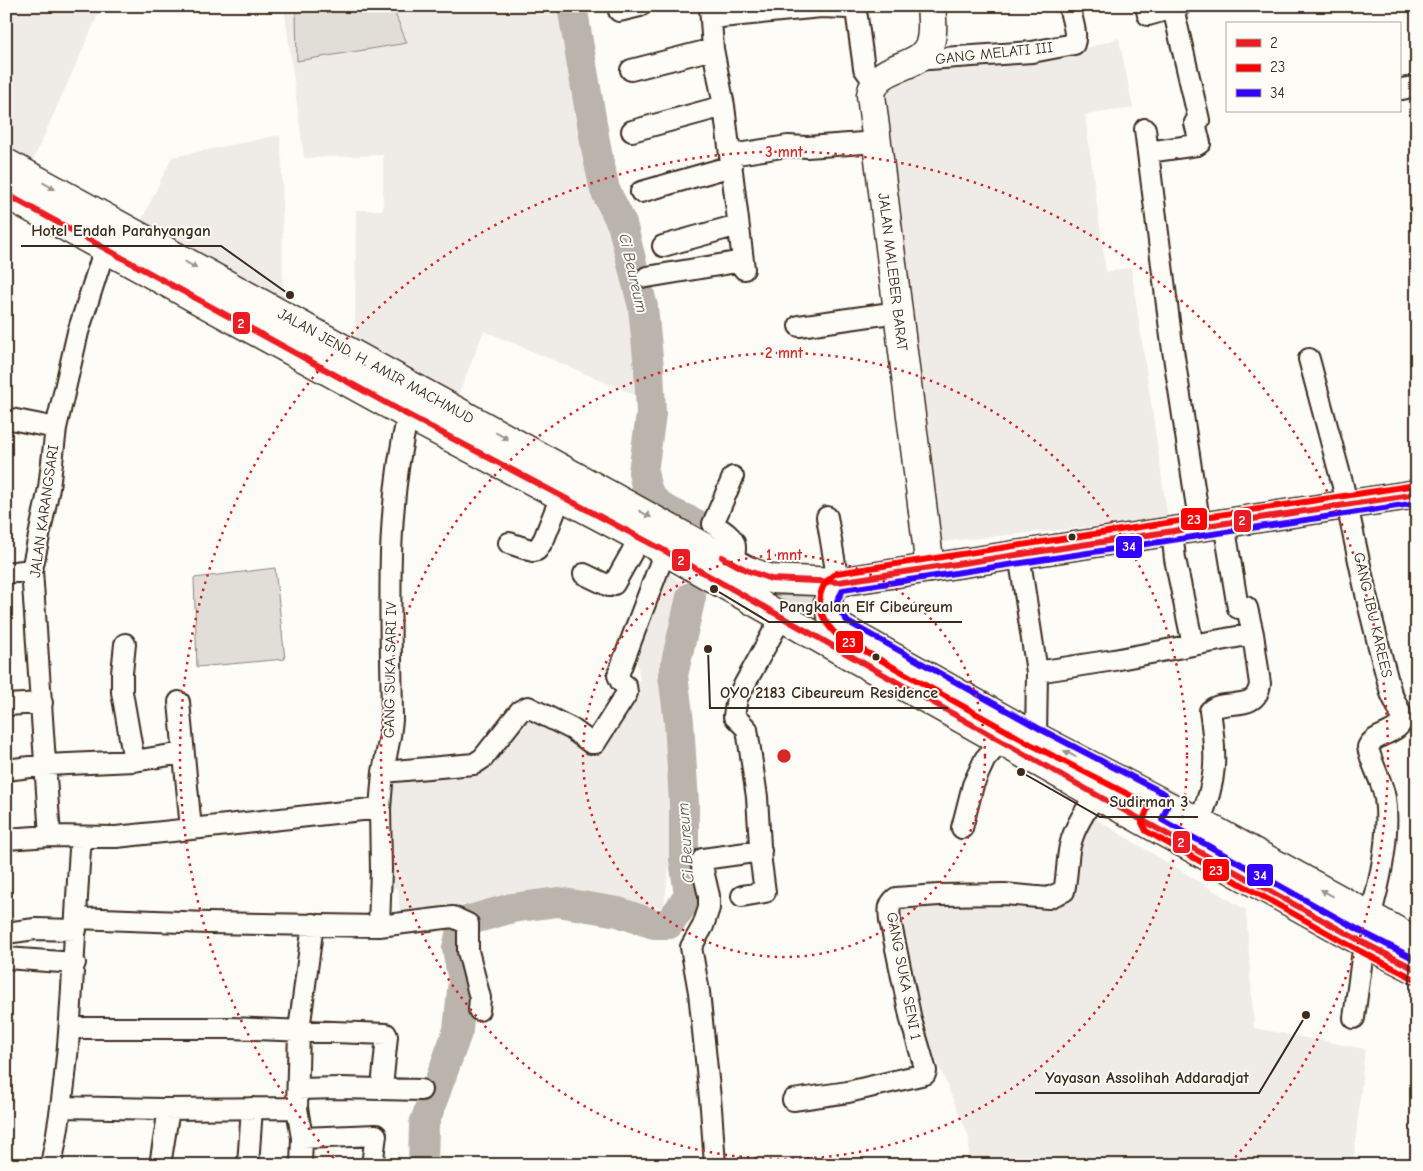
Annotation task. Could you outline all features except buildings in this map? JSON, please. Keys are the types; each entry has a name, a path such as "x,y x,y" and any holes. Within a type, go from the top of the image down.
{"main road":[{"path":"874,82 914,60 927,50 932,39 931,6"},
{"name":"JALAN MALEBER BARAT","path":"874,82 871,94 888,244 930,568"},
{"name":"JALAN JEND. H. AMIR MACHMUD","path":"6,163 110,236 408,415 665,551 733,572"},
{"name":"JALAN JEND. H. AMIR MACHMUD","path":"6,194 110,236 733,572"},
{"path":"733,572 771,579 838,582 1417,494"},
{"path":"733,572 781,618 1096,794 1155,812 1199,822 1417,942"},
{"path":"838,582 830,592 829,608 834,621 843,630 1036,737 1364,943 1417,970"},
{"path":"1364,943 1370,916"}],"street":[{"path":"619,12 640,6"},
{"name":"GANG MELATI III","path":"914,60 1032,52 1074,44 1074,30 1069,6"},
{"path":"648,277 744,265 724,106 713,49 711,12 821,7 848,8 853,11 864,68 874,82"},
{"path":"1147,11 1177,7 1199,120 1195,123 1200,143 1148,152"},
{"path":"631,70 713,49"},
{"path":"632,131 724,106"},
{"path":"1145,129 1171,337 1212,525 1238,608 1247,608 1253,634 1260,684 1255,696 1247,702 1215,707 1210,712 1215,762 1209,800 1199,822"},
{"path":"641,192 731,161 788,146 807,147 877,142"},
{"path":"663,246 738,225"},
{"name":"JALAN KARANGSARI","path":"50,836 32,570 49,488 56,428 78,332 110,236"},
{"path":"799,326 898,312"},
{"name":"GANG IBU KAREES","path":"1309,359 1347,504 1391,693 1402,721 1400,725 1374,739 1368,747 1380,780 1386,815 1381,867 1370,916"},
{"name":"GANG SUKA SARI IV","path":"378,926 381,870 380,808 383,772 392,720 390,547 395,485 408,415"},
{"path":"6,418 56,428"},
{"path":"733,477 713,524 731,536 735,545 733,572"},
{"path":"509,543 533,551 537,550 544,539 561,496"},
{"path":"827,517 838,582"},
{"path":"1172,531 1175,560 1193,645"},
{"path":"584,574 609,586 614,584 638,537"},
{"path":"383,772 474,764 483,758 520,711 528,707 572,729 590,743 595,743 627,693 626,686 620,682 618,675 665,551"},
{"path":"1019,554 1037,672 1036,737"},
{"path":"6,573 32,570"},
{"path":"742,896 764,892 756,790 747,729 734,716 737,698 781,618"},
{"path":"1037,672 1114,660 1253,634"},
{"path":"125,644 122,692 134,761"},
{"path":"179,702 190,829"},
{"path":"6,705 42,703"},
{"path":"962,828 973,784 985,760 1001,741"},
{"path":"6,770 46,765 134,761 183,753"},
{"name":"GANG SUKA SENI 1","path":"793,1100 848,1092 922,1075 926,1071 911,1020 890,920 888,908 892,901 896,898 939,895 1004,894 1048,898 1064,891 1072,838 1096,794"},
{"path":"6,839 50,836 116,837 380,808"},
{"path":"50,1165 61,1107 71,1028 81,837"},
{"path":"715,1165 700,1001 692,947 704,926 709,908 709,896 701,862 703,859 761,851"},
{"path":"6,933 76,924 208,923 378,926 461,920 480,998 478,1010"},
{"path":"301,1165 302,1138 297,1099 299,1030 313,924"},
{"path":"1354,1018 1364,943"},
{"path":"6,958 75,963"},
{"path":"71,1028 231,1028 386,1034 382,1088"},
{"path":"61,1107 252,1108 297,1099 382,1088 421,1090"},
{"path":"248,1165 252,1108"},
{"path":"160,1165 169,1109"},
{"path":"302,1138 376,1135 372,1165"}],"shaded area":[{"path":"6,6 102,6 29,169 6,157"},
{"path":"284,6 566,6 598,189 613,214 632,279 645,399 484,331 455,403 355,343 356,210 383,210 383,155 304,158"},
{"path":"310,6 392,6 407,43 297,61 296,13"},
{"path":"1119,38 1133,108 1085,115 1106,272 1131,267 1168,519 931,543 877,118 888,79 925,65 1071,53"},
{"path":"280,135 282,164 283,312 138,228 172,157"},
{"path":"275,568 285,659 197,667 194,578"},
{"path":"661,568 691,588 665,652 673,836 664,908 547,892 400,915 398,888 381,888 380,778 484,770 528,703 592,745 640,679 632,632"},
{"path":"765,595 814,596 811,612 816,632"},
{"path":"1079,809 1246,910 1254,1028 1365,1049 1353,1165 969,1165 969,1137 921,1024 890,901 1064,894"}],"waterway":[{"name":"Ci Beureum","path":"572,6 605,190 622,224 643,307 651,414 643,472 646,486 651,498 664,509 705,528 711,534 711,541"},
{"name":"Ci Beureum","path":"423,1165 424,1124 458,1030 463,981 457,948 463,922 512,908 558,902 618,912 654,924 669,924 689,896 684,859 684,803 679,722 673,675 691,597"}],"transit line":[{"name":"2","path":"6,194 408,415 665,551 1102,798 1364,943 1417,970"},
{"name":"23","path":"1413,978 1360,951 1146,831 1142,823 1149,805 1032,745 838,636 828,626 822,614 820,594 827,581 837,573 1416,485"},
{"name":"2","path":"722,557 746,570 771,579 838,582 1417,494"},
{"name":"34","path":"1417,503 843,590 837,601 841,613 848,622 1040,729 1165,794 1169,802 1162,820 1368,935 1417,960"}],"place":[{"name":"Hotel Endah Parahyangan","path":"290,295"},
{"name":"Pangkalan Elf Cibeureum","path":"714,589"},
{"name":"OYO 2183 Cibeureum Residence","path":"708,649"},
{"name":"Sudirman 3","path":"1021,772"},
{"name":"Yayasan Assolihah Addaradjat","path":"1306,1015"}]}
